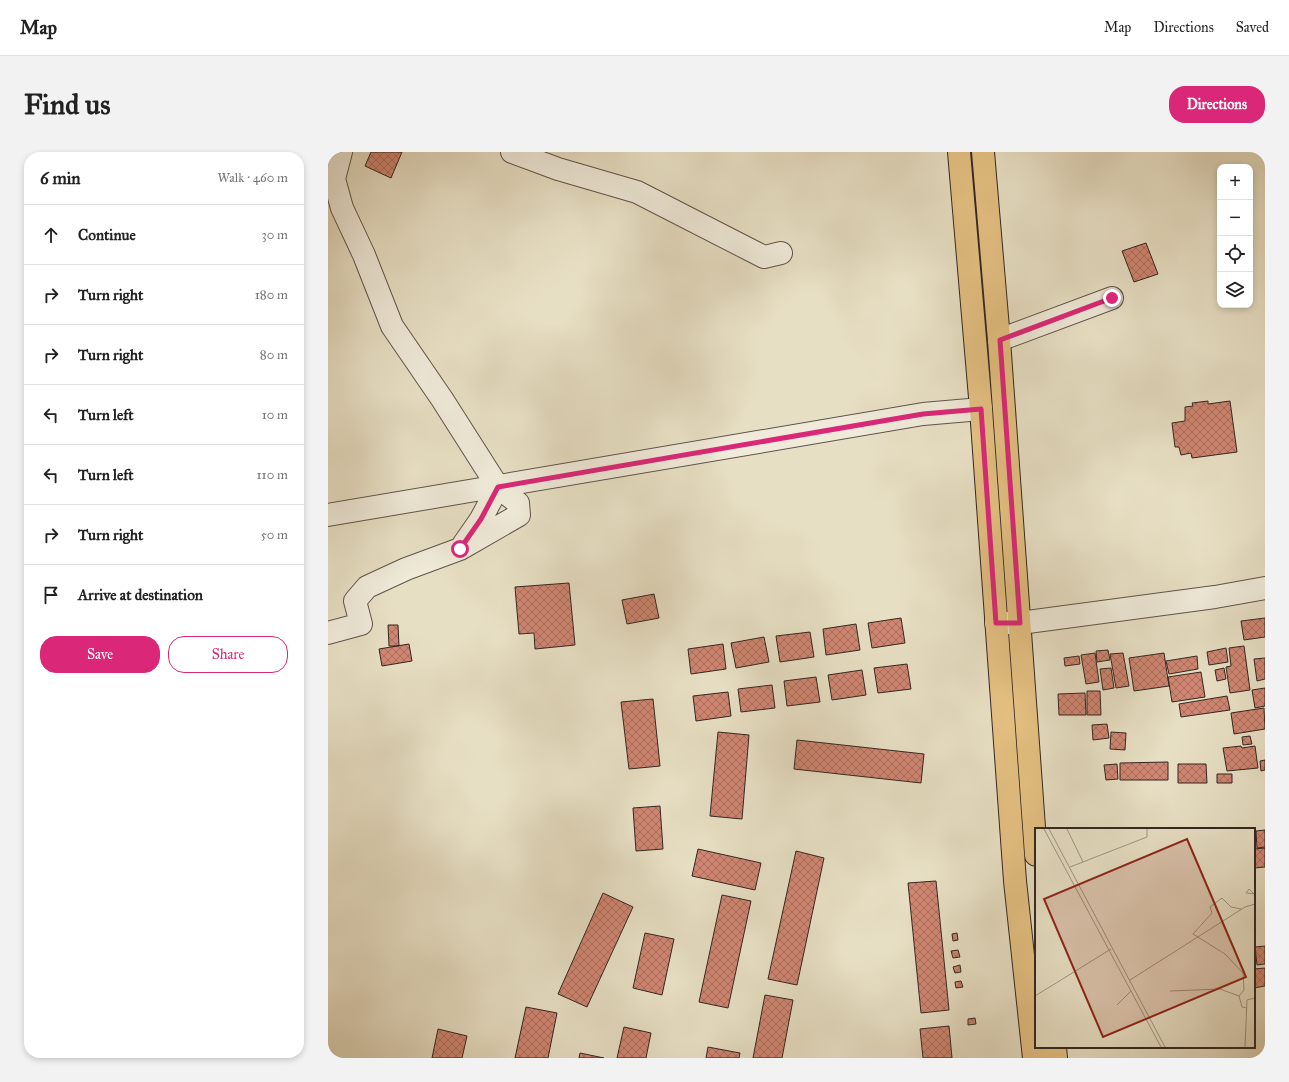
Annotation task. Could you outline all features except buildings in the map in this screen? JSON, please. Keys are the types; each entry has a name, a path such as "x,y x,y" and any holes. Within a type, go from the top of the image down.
{"main road":[{"path":"959,152 981,409 1015,881 1034,1058"},
{"path":"983,152 1000,340 1035,840"},
{"path":"1055,1048 1056,1058"}],"street":[{"path":"328,633 361,624 355,601 367,587 406,569 460,549 519,515 518,503 498,487 442,399 392,326 364,254 342,208 334,179 340,152"},
{"path":"512,152 558,169 637,192 764,257 781,253"},
{"path":"1000,340 1112,298"},
{"path":"328,516 923,414 981,409"},
{"path":"460,549 481,519 498,487"},
{"path":"996,623 1020,623 1215,597 1265,588"}],"route":[{"path":"460,549 481,519 498,487 923,414 981,409 996,623 1020,623 1000,340 1112,298"}]}
